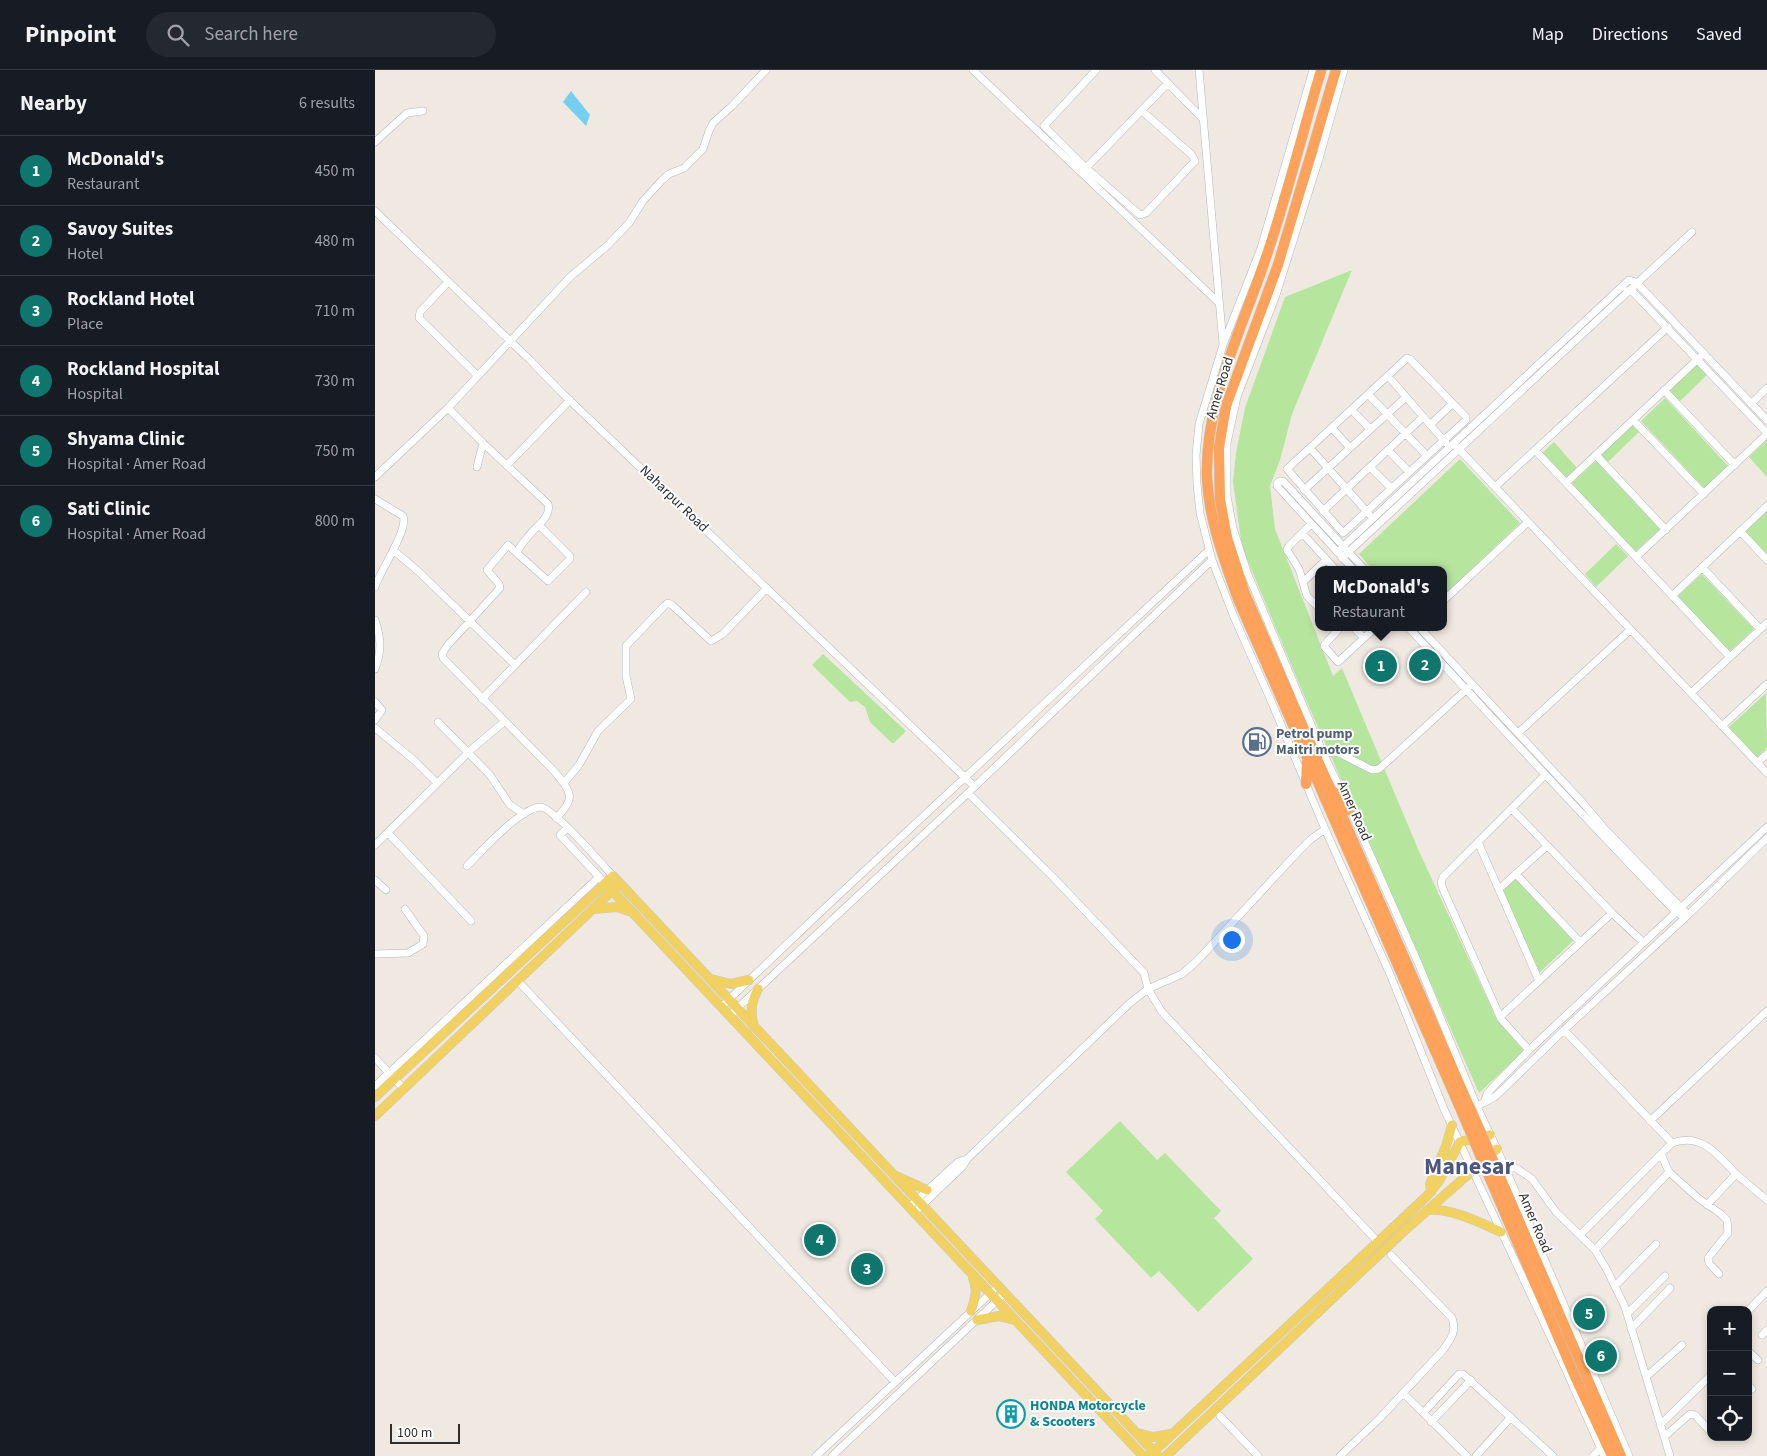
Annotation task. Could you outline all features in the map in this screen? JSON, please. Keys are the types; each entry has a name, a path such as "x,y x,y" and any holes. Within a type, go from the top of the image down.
{"highway":[{"name":"Amer Road","path":"1321,70 1282,189 1265,262 1227,347 1208,439 1207,479 1217,539 1238,599 1307,759 1469,1108"},
{"name":"Amer Road","path":"1336,70 1278,265 1268,305 1226,406 1219,448 1220,499 1227,538 1245,594 1469,1108 1490,1166 1575,1379 1612,1456"},
{"path":"1306,784 1307,759"},
{"path":"1326,782 1351,812"},
{"name":"Amer Road","path":"1490,1166 1613,1428 1621,1456"},
{"path":"1577,1335 1579,1358"},
{"path":"1567,1370 1575,1379"}],"main road":[{"path":"375,1097 391,1076 602,880 613,876 1135,1432 1154,1455 1173,1434 1431,1192 1460,1142 1490,1135"},
{"path":"602,880 1143,1456"},
{"path":"375,1116 620,884"},
{"path":"592,909 617,907 632,912"},
{"path":"709,978 731,984 749,980"},
{"path":"754,1027 752,1001 758,989"},
{"path":"1431,1192 1430,1184 1446,1146 1452,1125"},
{"path":"1166,1456 1216,1414 1427,1210 1497,1149"},
{"path":"891,1174 927,1190"},
{"path":"1427,1210 1441,1210 1501,1232"},
{"path":"971,1273 976,1287 975,1300 971,1311"},
{"path":"977,1320 999,1316 1009,1317 1016,1321"},
{"path":"1204,1405 1216,1414"},
{"path":"1135,1432 1153,1436 1173,1434"},
{"path":"1175,1456 1179,1444"}],"street":[{"path":"375,477 448,408 570,277 608,245 629,223 643,201 662,180 669,174 684,168 703,149 713,123 766,70"},
{"path":"973,70 1218,302"},
{"path":"1096,70 1044,126 1086,168 1140,215 1145,213 1195,161 1192,155 1142,111"},
{"path":"1155,70 1203,119"},
{"path":"1199,70 1218,302 1227,347 1199,424 1196,455 1200,513 1209,550 1234,617 1325,829 1390,974 1445,1109 1567,1370 1604,1456"},
{"path":"1282,189 1313,70"},
{"path":"1344,70 1319,159 1268,305 1231,423 1226,464 1227,496 1233,528 1241,557 1323,753 1419,965 1469,1108 1490,1135 1497,1149 1577,1335 1613,1428 1629,1456"},
{"path":"1086,168 1168,83"},
{"path":"375,142 407,113 423,111"},
{"name":"Naharpur Road","path":"375,211 569,400 974,786"},
{"path":"1343,552 1373,519 1692,232"},
{"path":"1343,552 1629,280 1637,282 1767,420"},
{"path":"449,282 418,315 478,376"},
{"path":"1627,291 1633,292 1767,434 1636,558"},
{"path":"1495,487 1667,327"},
{"path":"1566,483 1704,353"},
{"path":"1405,359 1410,359 1466,417 1466,420 1343,533 1287,470 1388,376 1405,359"},
{"path":"1388,376 1444,440 1454,446 1495,487 1767,773"},
{"path":"1751,404 1767,388"},
{"path":"1664,390 1735,465"},
{"path":"1369,395 1427,456"},
{"path":"1305,490 1406,397"},
{"path":"507,465 569,400"},
{"path":"1430,425 1452,404"},
{"path":"448,408 548,504 549,513 526,538 517,552"},
{"path":"1352,410 1370,429"},
{"path":"1323,511 1423,417"},
{"path":"1633,420 1704,494"},
{"path":"1332,428 1351,448"},
{"path":"477,467 483,443"},
{"path":"1310,448 1373,519"},
{"path":"1388,450 1409,472"},
{"path":"1535,450 1730,657"},
{"path":"1596,455 1666,530"},
{"path":"1371,467 1391,488"},
{"path":"1352,566 1343,552 1284,482 1280,481 1277,483 1277,486 1311,524 1343,552 1360,566"},
{"path":"375,499 404,518 401,535 375,587"},
{"path":"1672,596 1767,506"},
{"path":"1447,597 1528,522"},
{"path":"1311,524 1287,550 1299,569 1307,596 1315,605"},
{"path":"539,525 570,556 569,561 548,581 508,545 489,567 488,572 499,584 500,588 471,622 447,646 443,658 504,722 555,771 564,783 570,801 557,818"},
{"path":"1740,531 1767,560"},
{"path":"1301,533 1332,566"},
{"path":"393,550 515,665"},
{"path":"721,1007 1209,550"},
{"path":"729,1016 968,793 1212,560"},
{"path":"1320,566 1326,560"},
{"path":"1702,567 1760,629"},
{"path":"1303,582 1315,571"},
{"path":"564,783 579,765 599,731 631,700 626,676 626,646 664,606 668,603 672,605 708,638 715,640 767,588"},
{"path":"482,699 586,592"},
{"path":"375,620 379,629 381,644 381,651 375,669"},
{"path":"1691,693 1767,623"},
{"path":"1518,733 1630,630"},
{"path":"1336,631 1324,646 1338,662 1372,631"},
{"path":"1357,631 1364,638"},
{"path":"1416,631 1469,687 1597,832 1678,910 1687,916"},
{"path":"1722,726 1767,684"},
{"path":"1323,753 1337,752 1372,770 1379,769 1469,687"},
{"path":"1469,687 1518,733 1678,910"},
{"path":"375,702 382,710 375,720"},
{"path":"438,722 497,783 510,805 524,814"},
{"path":"375,845 469,752 504,722"},
{"path":"375,728 415,761 437,783"},
{"path":"1757,763 1767,754"},
{"path":"1529,1050 1500,1017 1441,882 1443,877 1545,775"},
{"path":"968,793 1053,877 1144,973 1148,989 1162,1012 1377,1241"},
{"path":"467,866 505,828 524,814 540,807 546,809 557,818 613,876"},
{"path":"1512,809 1643,942"},
{"path":"1485,1100 1491,1088 1529,1050 1767,827"},
{"path":"567,828 560,835 602,880"},
{"path":"919,1203 927,1190 958,1162 967,1158 1130,1003 1148,989 1182,974 1197,962 1297,853 1325,829"},
{"path":"388,832 471,921"},
{"path":"1452,1125 1469,1108 1485,1100 1490,1100 1497,1095 1767,838"},
{"path":"1478,842 1539,981"},
{"path":"1499,889 1547,846"},
{"path":"1516,874 1580,942"},
{"path":"375,880 387,890"},
{"path":"375,954 408,953 423,944 424,936 405,909"},
{"path":"1500,1017 1612,912"},
{"path":"517,980 895,1382"},
{"path":"1650,1121 1767,1011"},
{"path":"1564,1030 1672,1143"},
{"path":"375,1058 404,1089"},
{"path":"375,1086 391,1076"},
{"path":"1580,1236 1646,1167 1672,1143 1682,1139 1695,1141 1709,1147 1736,1174 1767,1200"},
{"path":"1661,1154 1669,1172 1727,1220 1729,1228 1726,1237 1707,1258 1719,1274"},
{"path":"911,1210 963,1166 967,1158"},
{"path":"1505,1168 1516,1168 1532,1179 1556,1212 1595,1250 1616,1285 1647,1376 1670,1456"},
{"path":"1595,1250 1669,1172"},
{"path":"1707,1205 1736,1174"},
{"path":"1616,1285 1656,1244"},
{"path":"1340,1456 1403,1393 1452,1338 1455,1324 1452,1318 1391,1256"},
{"path":"1627,1314 1665,1276"},
{"path":"816,1456 998,1286"},
{"path":"1631,1329 1670,1288"},
{"path":"1752,1307 1767,1291"},
{"path":"832,1456 1005,1293"},
{"path":"1647,1376 1682,1345"},
{"path":"1752,1355 1757,1360"},
{"path":"1423,1413 1459,1374 1463,1374 1553,1456"},
{"path":"1431,1422 1471,1380"},
{"path":"1660,1425 1707,1380"},
{"path":"1403,1393 1467,1456"},
{"path":"1216,1414 1258,1456"},
{"path":"1664,1437 1690,1414 1695,1415 1707,1428"},
{"path":"1476,1456 1511,1417"},
{"path":"1593,1456 1601,1448"}],"green space":[{"path":"1352,270 1292,414 1280,460 1270,486 1275,529 1333,676 1342,668 1418,849 1497,1020 1524,1051 1479,1093 1306,700 1242,547 1233,482 1236,453 1245,408 1285,297"},
{"path":"1697,364 1707,375 1680,401 1669,391"},
{"path":"1665,398 1728,466 1704,488 1641,421"},
{"path":"1631,424 1639,432 1607,463 1599,454"},
{"path":"1767,440 1767,477 1749,457"},
{"path":"1554,442 1577,468 1565,480 1540,455"},
{"path":"1460,459 1520,523 1447,592 1447,566 1370,566 1359,554"},
{"path":"1596,461 1660,529 1635,552 1571,484"},
{"path":"1767,511 1767,555 1745,531"},
{"path":"1616,544 1628,556 1596,587 1585,574"},
{"path":"1702,574 1754,629 1729,652 1677,597"},
{"path":"823,654 906,731 894,743 870,722 865,707 857,701 850,702 812,665"},
{"path":"1766,693 1767,748 1757,757 1729,727"},
{"path":"1517,878 1574,940 1539,973 1503,891"},
{"path":"1120,1121 1157,1160 1165,1153 1221,1211 1214,1218 1253,1259 1198,1312 1159,1271 1151,1278 1095,1219 1103,1211 1066,1172"}],"water":[{"path":"571,91 590,115 586,126 563,102"}],"place":[{"name":"Savoy Suites","path":"1425,665"},
{"name":"McDonald's","path":"1381,666"},
{"name":"Petrol pump Maitri motors","path":"1257,742"},
{"name":"Rockland Hospital","path":"820,1240"},
{"name":"Rockland Hotel","path":"867,1269"},
{"name":"Shyama Clinic","path":"1589,1314"},
{"name":"Sati Clinic","path":"1601,1356"},
{"name":"HONDA Motorcycle & Scooters","path":"1011,1414"}],"district":[{"name":"Manesar","path":"1469,1166"}]}
